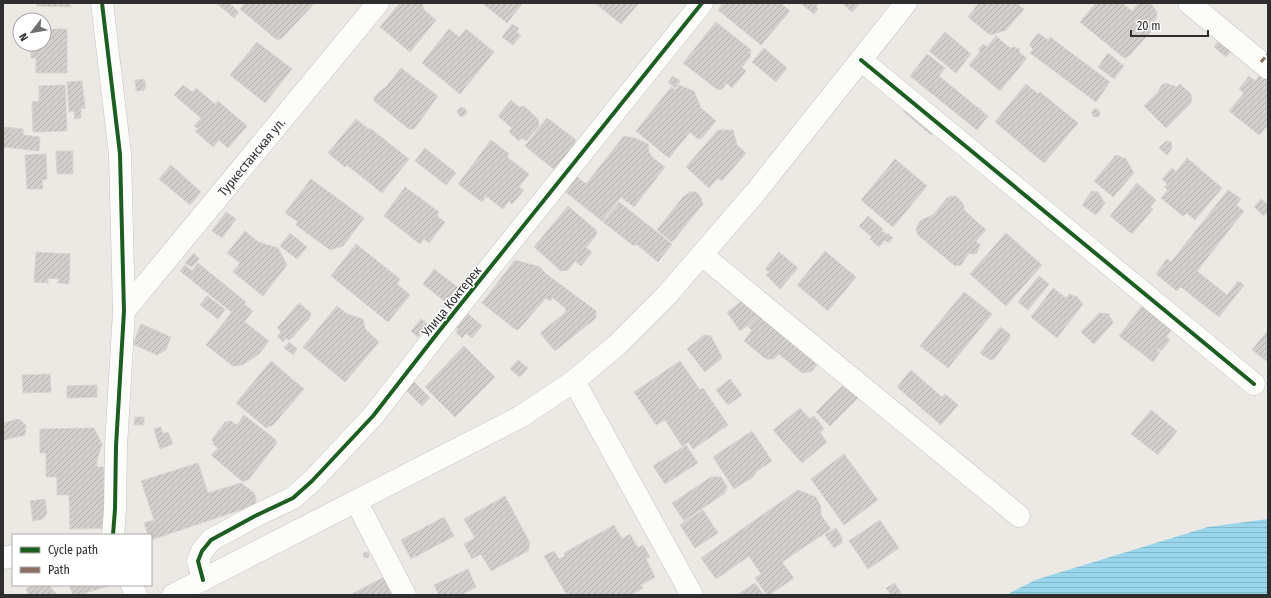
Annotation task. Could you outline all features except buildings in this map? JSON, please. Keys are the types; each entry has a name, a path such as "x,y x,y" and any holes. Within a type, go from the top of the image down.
{"street":[{"path":"102,3 120,154 124,311 116,446 113,534"},
{"name":"Туркестанская ул.","path":"124,311 378,3"},
{"name":"Улица Коктерек","path":"203,580 198,562 202,551 211,540 255,516 293,498 312,481 373,416 702,3"},
{"path":"173,595 520,417 574,381 616,345 665,297 702,255 755,193 906,3"},
{"path":"1189,3 1268,68"},
{"path":"861,60 1254,384"},
{"path":"702,255 1019,516"},
{"path":"574,381 692,595"},
{"path":"356,501 405,595"}],"water":[{"path":"1268,519 1268,595 1006,595 1035,580 1208,527"}],"marked path":[{"path":"1261,62 1268,54"}],"cycle path":[{"path":"102,3 120,154 124,311 116,446 113,534"},
{"path":"203,580 198,561 202,551 211,540 255,516 293,498 312,481 373,416 702,3"},
{"path":"861,60 1254,384"}]}
